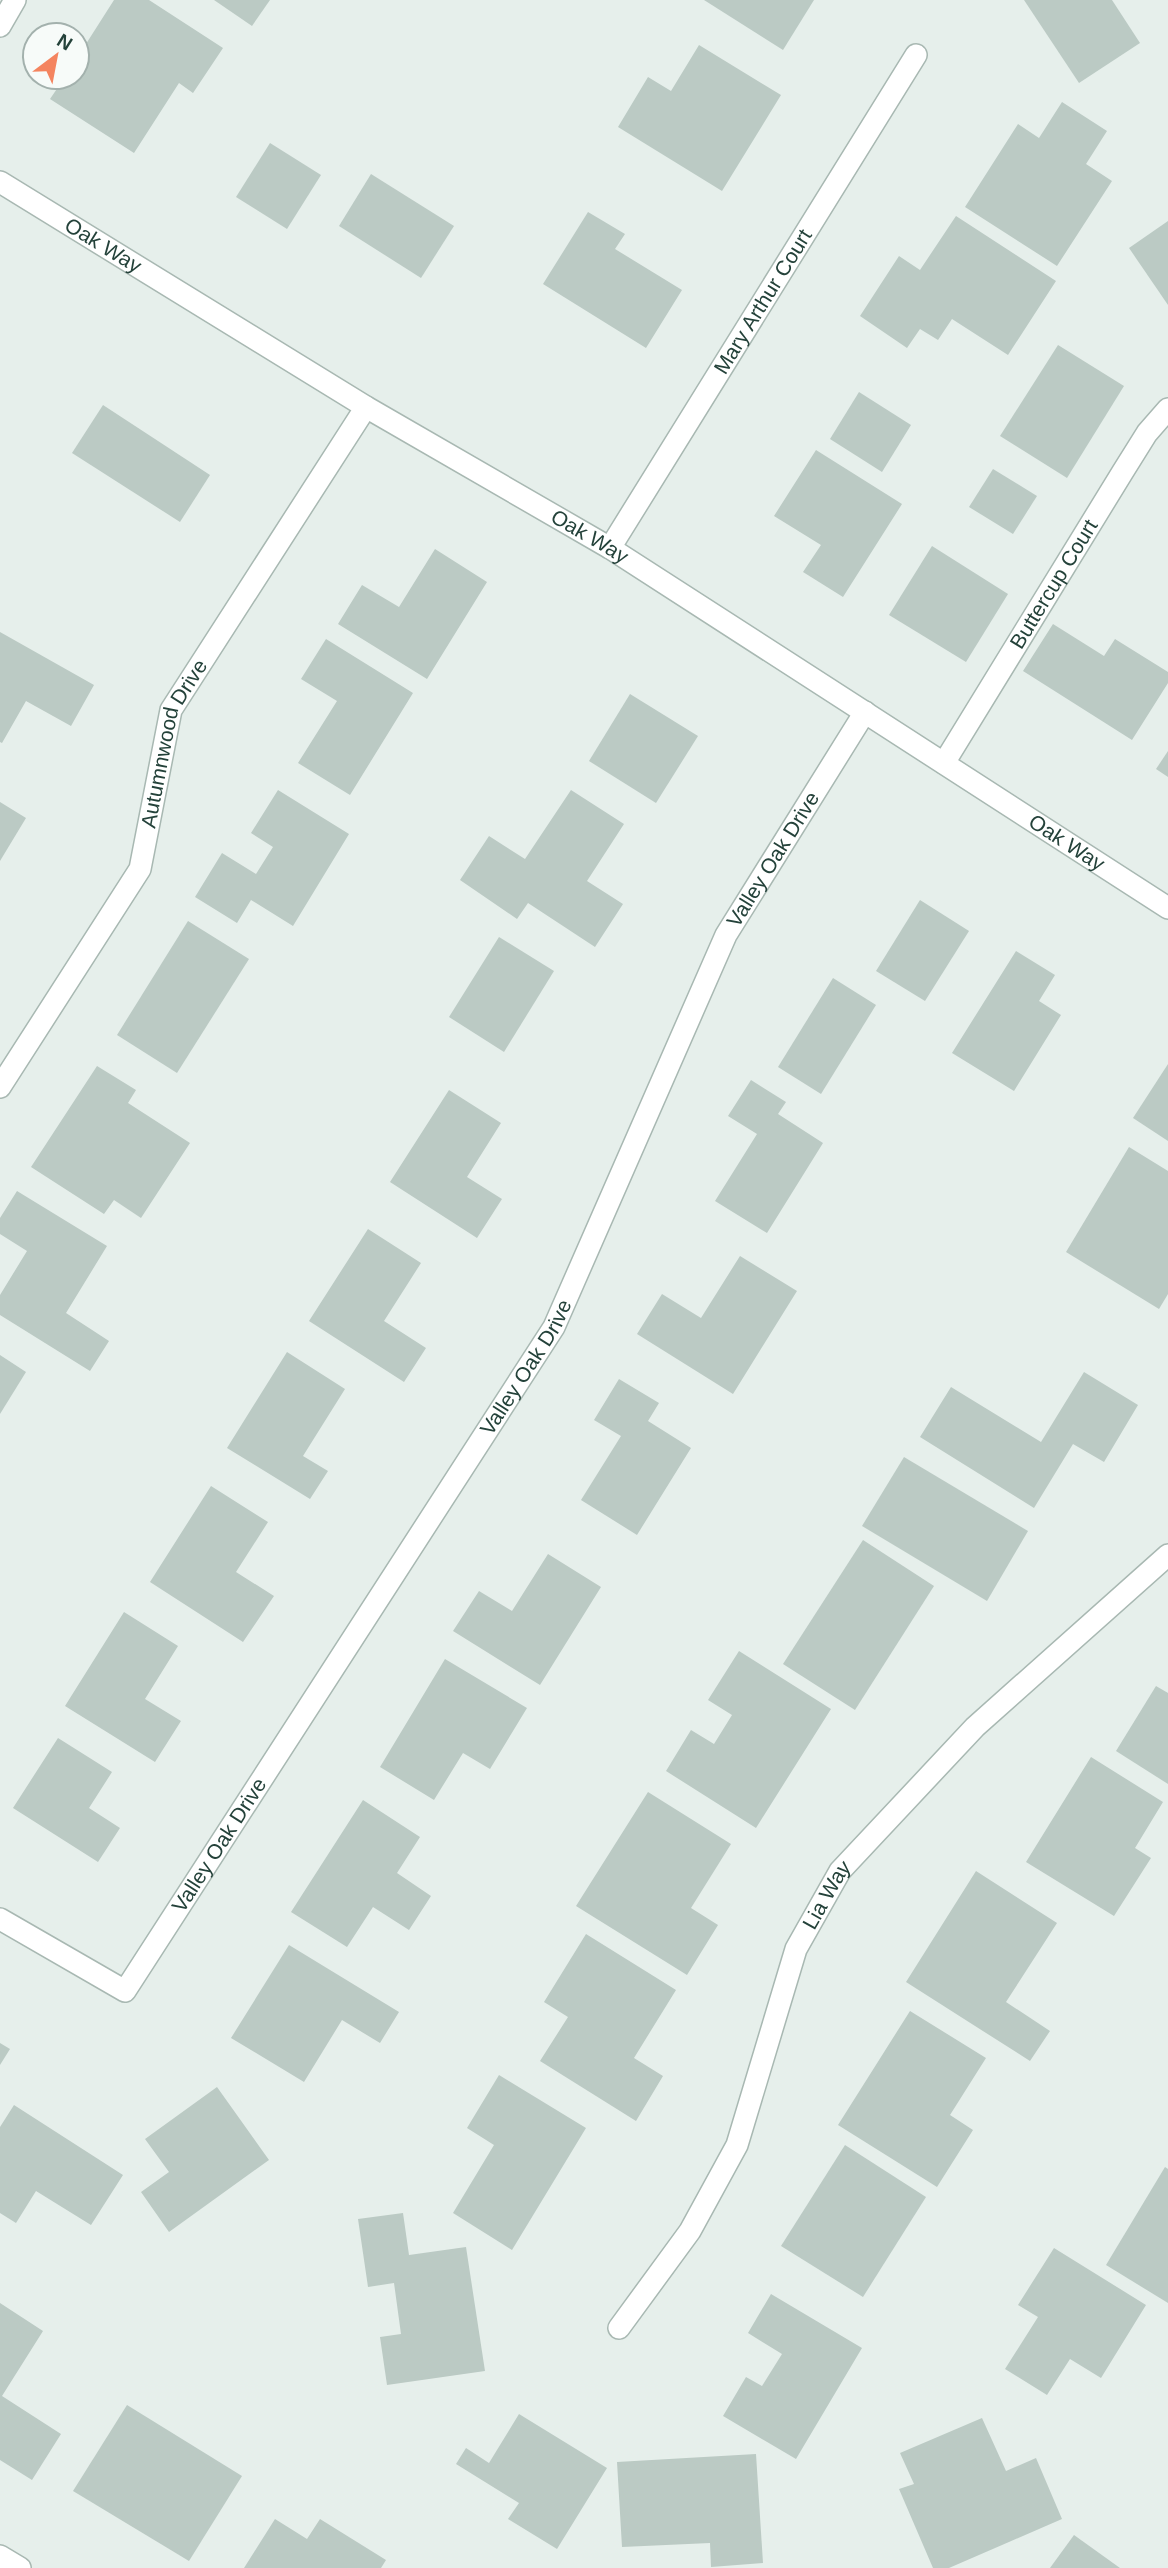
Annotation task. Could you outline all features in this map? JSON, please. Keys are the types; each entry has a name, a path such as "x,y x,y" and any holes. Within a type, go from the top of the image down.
{"street":[{"path":"0,26 15,0"},
{"name":"Mary Arthur Court","path":"610,548 916,55"},
{"name":"Oak Way","path":"0,182 366,407 610,548 1168,908"},
{"name":"Autumnwood Drive","path":"0,1087 140,869 171,710 366,407"},
{"name":"Buttercup Court","path":"944,763 1122,472 1147,433 1168,409"},
{"name":"Valley Oak Drive","path":"0,1919 125,1991 554,1327 726,934 865,712"},
{"name":"Lia Way","path":"619,2328 690,2231 737,2144 796,1949 840,1871 975,1727 1168,1555"},
{"path":"0,2556 20,2568"}],"building":[{"path":"114,0 149,0 223,48 193,93 179,83 134,153 50,99 55,91 91,91 91,36"},
{"path":"214,0 270,0 252,26"},
{"path":"704,0 814,0 783,50"},
{"path":"1024,0 1112,0 1140,43 1079,83"},
{"path":"699,45 781,95 722,191 618,127 648,77 671,91"},
{"path":"1062,102 1107,131 1086,164 1112,181 1057,266 965,207 1018,124 1039,138"},
{"path":"270,143 321,175 287,229 236,197"},
{"path":"371,174 454,226 421,278 339,226"},
{"path":"588,212 625,234 615,249 682,290 646,348 543,284"},
{"path":"956,216 1056,281 1008,355 952,319 938,340 920,329 907,348 860,316 899,256 920,270"},
{"path":"1168,221 1168,305 1129,248"},
{"path":"1058,345 1124,386 1067,478 1000,436"},
{"path":"859,392 911,425 882,472 830,439"},
{"path":"103,405 210,475 180,522 72,453"},
{"path":"816,450 902,504 843,597 803,572 821,545 774,516"},
{"path":"993,469 1037,496 1013,534 969,507"},
{"path":"932,546 1008,594 966,662 889,615"},
{"path":"435,549 487,582 427,679 338,624 362,585 399,607"},
{"path":"1053,624 1104,656 1115,639 1168,672 1168,683 1132,740 1023,671"},
{"path":"0,632 94,685 71,726 26,701 2,743 0,742"},
{"path":"326,639 413,693 350,795 298,763 337,701 301,679"},
{"path":"630,694 698,736 656,803 589,761"},
{"path":"1168,751 1168,777 1156,769"},
{"path":"278,790 349,834 293,926 251,900 237,923 195,897 222,853 256,874 273,847 251,833"},
{"path":"571,790 624,824 587,881 623,904 595,947 528,903 517,919 460,880 489,836 525,859"},
{"path":"0,802 26,818 0,861"},
{"path":"920,900 969,931 925,1001 876,971"},
{"path":"188,921 249,959 177,1073 117,1035"},
{"path":"499,937 554,971 504,1052 449,1017"},
{"path":"1016,951 1055,975 1039,1001 1061,1015 1014,1091 952,1053"},
{"path":"833,978 876,1005 821,1094 778,1067"},
{"path":"1168,1064 1168,1141 1133,1118"},
{"path":"97,1066 136,1090 128,1103 190,1143 141,1218 114,1200 104,1214 31,1167"},
{"path":"751,1080 786,1102 778,1114 823,1143 767,1233 715,1201 757,1134 728,1116"},
{"path":"449,1090 501,1123 467,1177 502,1199 477,1238 390,1182"},
{"path":"1129,1147 1168,1171 1168,1294 1159,1309 1066,1252"},
{"path":"17,1191 107,1246 66,1313 109,1341 90,1371 0,1315 0,1295 27,1251 0,1234 0,1218"},
{"path":"368,1229 421,1263 384,1321 426,1348 404,1382 309,1321"},
{"path":"740,1256 797,1291 733,1394 637,1334 662,1294 701,1318"},
{"path":"287,1352 345,1389 303,1456 328,1471 310,1499 227,1448"},
{"path":"0,1355 26,1372 0,1414"},
{"path":"1084,1372 1138,1405 1104,1462 1073,1444 1034,1508 920,1437 951,1387 1041,1442"},
{"path":"619,1379 659,1403 648,1421 691,1448 637,1535 581,1500 621,1436 594,1420"},
{"path":"904,1457 1028,1531 987,1601 862,1526"},
{"path":"211,1486 268,1522 236,1572 274,1596 243,1642 150,1582"},
{"path":"863,1540 934,1586 855,1710 783,1664"},
{"path":"548,1554 601,1587 540,1685 453,1631 479,1591 512,1611"},
{"path":"124,1612 178,1646 145,1699 181,1721 155,1762 65,1706"},
{"path":"739,1651 831,1709 756,1828 666,1771 691,1730 714,1744 732,1715 708,1700"},
{"path":"445,1659 527,1708 490,1769 463,1753 434,1800 380,1767"},
{"path":"1156,1686 1168,1693 1168,1784 1116,1751"},
{"path":"58,1738 112,1772 89,1808 120,1828 98,1862 13,1808"},
{"path":"1091,1757 1163,1802 1135,1848 1151,1858 1114,1916 1026,1862"},
{"path":"648,1792 731,1844 691,1908 718,1925 687,1975 576,1906"},
{"path":"363,1800 420,1837 397,1873 431,1896 409,1930 373,1907 347,1947 291,1912"},
{"path":"976,1871 1057,1923 1006,2002 1050,2031 1030,2061 906,1982"},
{"path":"586,1934 676,1990 634,2058 663,2076 636,2121 540,2061 568,2017 544,2002"},
{"path":"289,1945 399,2012 380,2043 342,2020 304,2082 231,2038"},
{"path":"910,2011 986,2058 950,2115 973,2130 937,2187 838,2125"},
{"path":"0,2043 10,2049 0,2065"},
{"path":"499,2075 586,2128 512,2250 453,2213 494,2145 467,2128"},
{"path":"217,2087 269,2160 169,2232 141,2192 169,2172 145,2139"},
{"path":"14,2105 123,2175 91,2225 36,2191 16,2223 0,2213 0,2127"},
{"path":"845,2145 926,2197 863,2297 781,2246"},
{"path":"1165,2167 1168,2169 1168,2303 1106,2265"},
{"path":"403,2213 409,2255 466,2247 485,2371 387,2385 380,2337 401,2334 394,2283 368,2287 358,2219"},
{"path":"1054,2248 1146,2305 1101,2378 1070,2359 1047,2395 1005,2369 1038,2317 1018,2305"},
{"path":"771,2294 862,2348 796,2459 723,2416 746,2377 762,2386 782,2354 748,2333"},
{"path":"0,2303 43,2331 2,2396 61,2434 32,2480 0,2460"},
{"path":"127,2405 242,2476 189,2561 73,2491"},
{"path":"519,2414 607,2468 557,2549 508,2519 519,2503 456,2464 466,2448 489,2463"},
{"path":"982,2418 1006,2471 1036,2458 1062,2519 949,2568 933,2568 899,2489 914,2484 900,2453"},
{"path":"756,2454 763,2563 711,2567 710,2543 622,2547 617,2462"},
{"path":"275,2519 307,2539 320,2519 386,2560 381,2568 244,2568"},
{"path":"1074,2535 1120,2568 1050,2568"}]}
